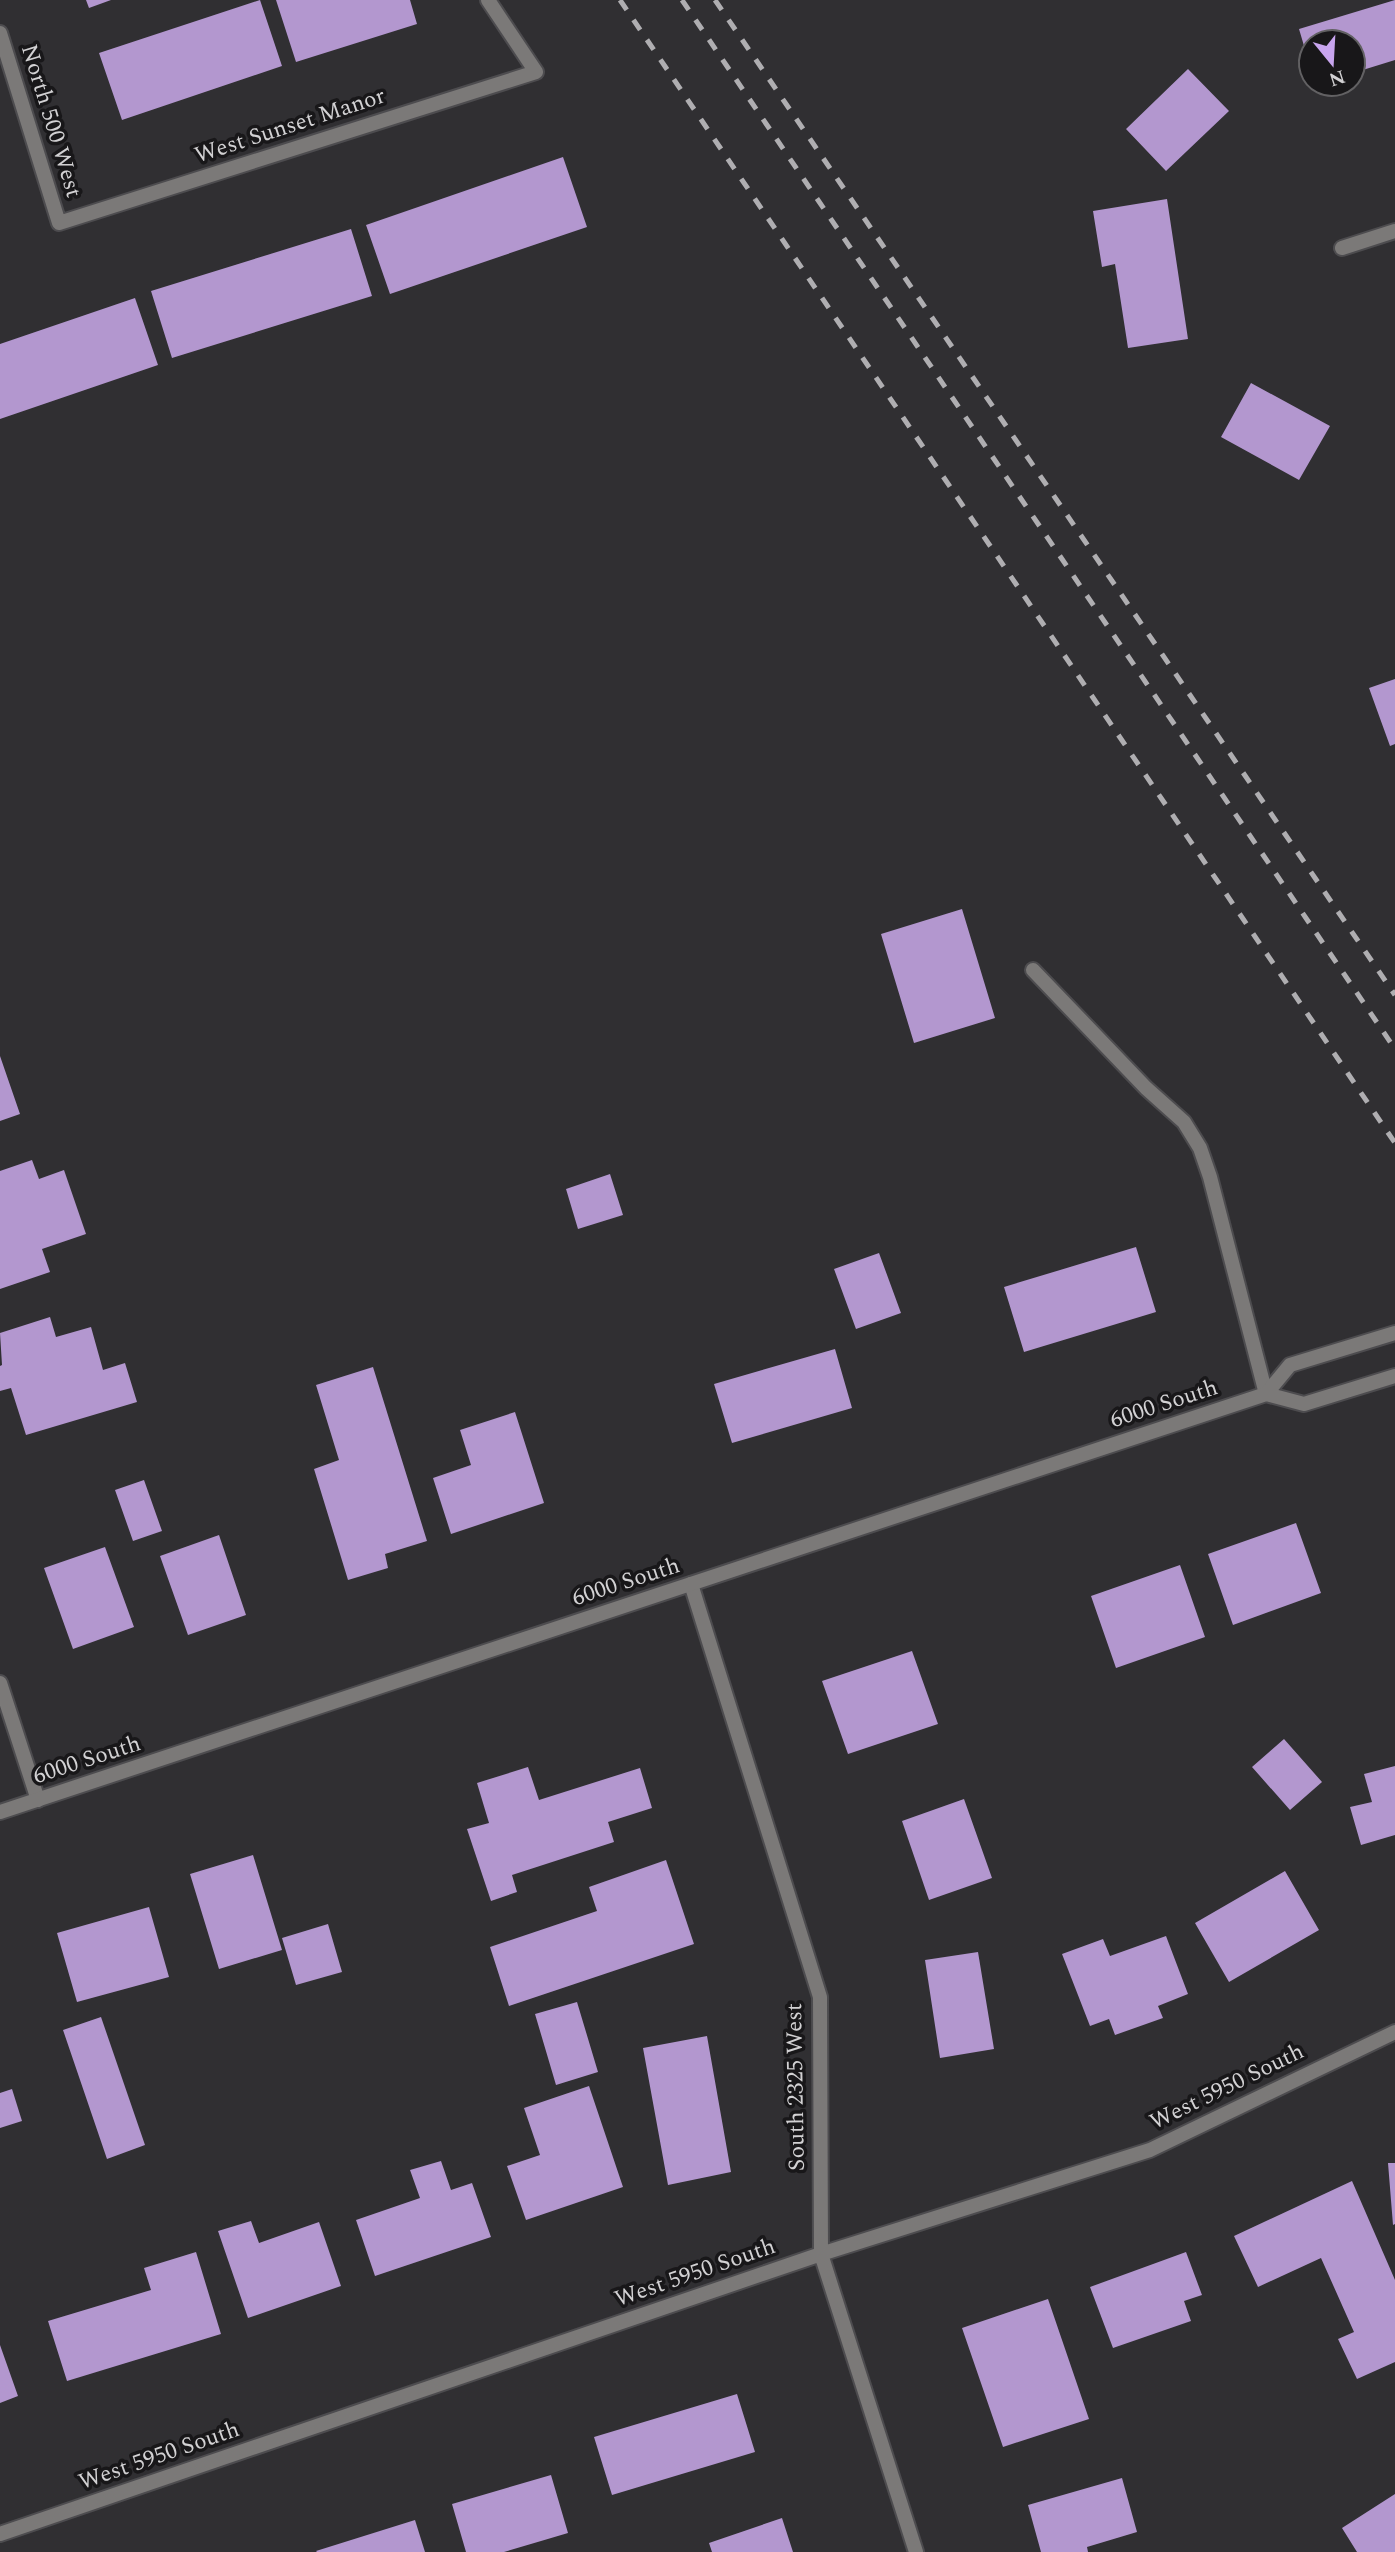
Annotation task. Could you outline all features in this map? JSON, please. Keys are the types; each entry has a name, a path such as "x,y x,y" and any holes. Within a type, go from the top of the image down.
{"street":[{"name":"West Sunset Manor","path":"59,223 536,72 488,0"},
{"name":"North 500 West","path":"0,33 59,223"},
{"path":"1342,248 1395,232"},
{"path":"1033,970 1146,1088 1184,1122 1200,1148 1210,1177 1266,1394"},
{"path":"1266,1394 1290,1365 1395,1333"},
{"path":"1266,1394 1304,1404 1395,1376"},
{"name":"6000 South","path":"0,1812 1266,1394"},
{"name":"South 2325 West","path":"691,1584 820,1997 821,2254 916,2552"},
{"path":"0,1683 38,1800"},
{"name":"West 5950 South","path":"0,2534 821,2254 1150,2150 1395,2032"}],"building":[{"path":"86,0 111,0 89,8"},
{"path":"260,0 282,66 122,120 99,53"},
{"path":"276,0 410,0 417,24 296,62"},
{"path":"1395,0 1395,60 1367,69 1367,28 1302,28"},
{"path":"1188,69 1229,111 1166,171 1126,129"},
{"path":"563,157 587,227 390,294 366,225"},
{"path":"1167,199 1188,339 1128,348 1115,264 1102,267 1093,211"},
{"path":"351,229 372,296 172,358 151,291"},
{"path":"135,298 158,365 0,419 0,344"},
{"path":"1251,383 1330,426 1299,480 1221,437"},
{"path":"1395,679 1395,744 1390,746 1369,688"},
{"path":"962,909 995,1018 914,1043 881,934"},
{"path":"0,1056 20,1114 0,1121"},
{"path":"32,1160 39,1179 64,1170 86,1234 42,1249 50,1272 0,1289 0,1171"},
{"path":"610,1174 623,1215 578,1229 566,1189"},
{"path":"1136,1247 1156,1312 1024,1352 1004,1287"},
{"path":"879,1253 901,1313 856,1329 834,1269"},
{"path":"50,1317 56,1337 91,1327 103,1370 125,1363 137,1402 26,1435 11,1388 0,1391 0,1333"},
{"path":"835,1349 852,1408 732,1443 714,1384"},
{"path":"373,1367 427,1541 385,1554 388,1568 348,1580 314,1469 339,1460 316,1385"},
{"path":"515,1412 544,1503 451,1534 433,1478 471,1465 460,1430"},
{"path":"144,1480 162,1531 133,1541 115,1490"},
{"path":"1296,1523 1321,1593 1233,1625 1208,1554"},
{"path":"219,1535 246,1615 188,1635 160,1556"},
{"path":"105,1547 134,1627 73,1649 44,1568"},
{"path":"1180,1565 1205,1637 1116,1668 1091,1596"},
{"path":"912,1651 938,1724 848,1754 822,1681"},
{"path":"1284,1739 1322,1782 1290,1810 1252,1767"},
{"path":"1395,1766 1395,1835 1361,1845 1350,1807 1372,1802 1364,1774"},
{"path":"528,1767 539,1800 640,1768 652,1808 608,1822 614,1842 512,1875 517,1892 491,1901 467,1829 489,1823 477,1783"},
{"path":"964,1799 992,1878 929,1900 902,1821"},
{"path":"253,1855 282,1950 219,1969 190,1874"},
{"path":"666,1860 694,1944 509,2006 490,1947 597,1911 589,1887"},
{"path":"1285,1871 1319,1930 1229,1982 1195,1923"},
{"path":"149,1907 169,1977 77,2002 57,1933"},
{"path":"328,1924 342,1972 296,1985 282,1938"},
{"path":"1166,1936 1188,1994 1158,2006 1163,2018 1115,2035 1109,2019 1090,2026 1062,1954 1103,1939 1110,1956"},
{"path":"978,1952 994,2049 940,2058 925,1960"},
{"path":"577,2002 598,2072 556,2085 535,2014"},
{"path":"101,2017 145,2145 107,2159 63,2030"},
{"path":"707,2036 731,2172 668,2185 643,2048"},
{"path":"589,2086 623,2187 526,2220 507,2166 540,2155 524,2108"},
{"path":"12,2089 22,2121 0,2128 0,2093"},
{"path":"441,2161 451,2190 472,2183 491,2237 375,2276 356,2220 420,2198 410,2170"},
{"path":"1388,2163 1395,2163 1393,2225"},
{"path":"1352,2181 1395,2280 1395,2362 1357,2379 1338,2339 1354,2332 1321,2258 1258,2287 1234,2236"},
{"path":"251,2221 259,2243 319,2222 341,2286 248,2318 218,2231"},
{"path":"196,2252 221,2334 67,2381 48,2321 151,2290 144,2268"},
{"path":"1186,2252 1202,2295 1184,2301 1191,2321 1113,2348 1090,2287"},
{"path":"1048,2299 1089,2419 1003,2447 962,2328"},
{"path":"0,2345 18,2396 0,2403"},
{"path":"737,2394 755,2452 612,2495 594,2437"},
{"path":"551,2475 568,2533 504,2552 466,2552 452,2504"},
{"path":"1122,2478 1137,2532 1087,2547 1088,2552 1041,2552 1028,2505"},
{"path":"1395,2494 1395,2552 1357,2552 1342,2528"},
{"path":"782,2518 793,2552 712,2552 709,2543"},
{"path":"415,2520 425,2552 316,2551"}],"railway":[{"path":"620,0 1395,1143"},
{"path":"682,0 1395,1049"},
{"path":"715,0 1395,995"}]}
